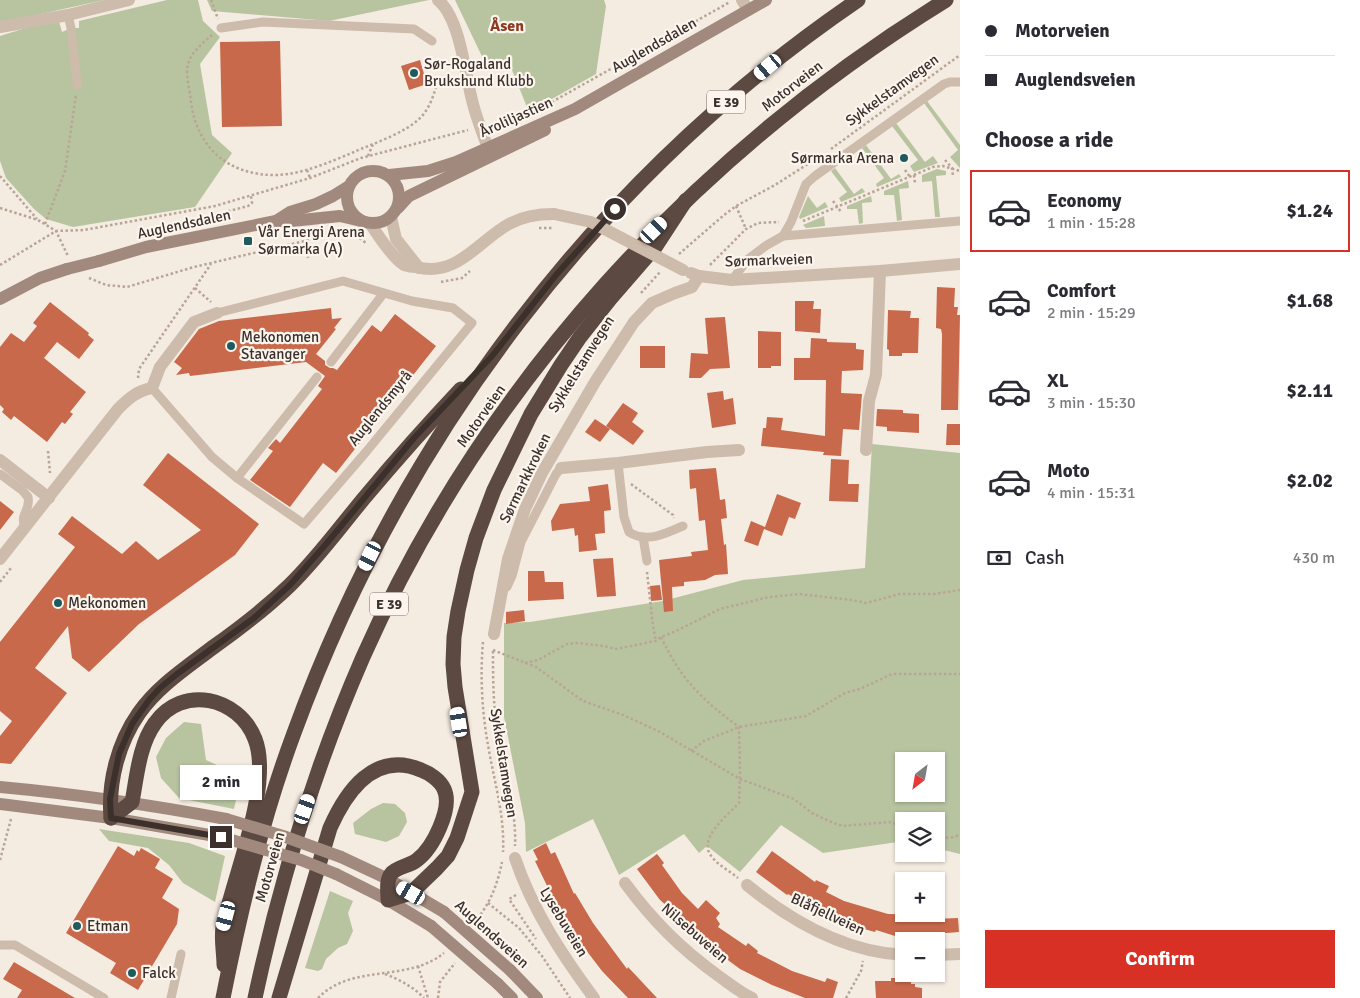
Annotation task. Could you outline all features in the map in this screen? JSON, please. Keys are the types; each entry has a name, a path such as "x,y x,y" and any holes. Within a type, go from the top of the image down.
{"highway":[{"name":"Motorveien","path":"224,992 249,881 266,819 293,735 331,640 366,564 395,510 448,422 493,355 556,275 624,199 674,149 720,107 768,67 858,0"},
{"name":"Motorveien","path":"255,998 280,892 299,828 327,747 365,654 428,530 481,445 540,362 606,282 654,230 752,140 800,101 882,40 946,0"},
{"name":"E 39","path":"388,900 411,893 448,856 457,838 472,792 455,687 453,664 454,637 467,570 476,538 494,490 527,422 561,365 610,299 656,246 686,200"},
{"name":"E 39","path":"111,818 110,799 117,764 132,724 149,700 177,674 254,618 290,585 414,438 493,355"},
{"name":"E 39","path":"132,802 144,745 155,722 172,707 192,700 212,700 234,710 250,728 259,752 260,772 248,833 222,929 224,992"},
{"path":"279,998 326,841 343,802 355,785 371,773 392,766 409,766 433,777 445,790 446,801 442,821 427,851 416,861 392,872 388,879 388,900"},
{"path":"111,818 132,802"}],"main road":[{"name":"Auglendsdalen","path":"575,109 745,5 766,0"},
{"name":"Åroliljastien","path":"389,176 428,171 456,162 575,109"},
{"name":"Åroliljastien","path":"395,212 409,196 555,125 575,109"},
{"path":"291,216 340,216 365,222 378,223 395,212 400,199 396,182 380,171 371,170 362,173 354,178 349,186 348,206 353,214 365,222"},
{"path":"291,216 349,186"},
{"name":"Auglendsdalen","path":"0,299 40,278 67,269 146,248 276,221 291,216"},
{"path":"0,787 132,802"},
{"name":"Auglendsveien","path":"132,802 226,819 341,857 388,879 444,912 510,970 536,998"},
{"path":"0,804 111,818 221,837 300,860 336,874 388,900 431,926 512,998"}],"street":[{"path":"0,27 68,15 129,0"},
{"path":"438,0 448,11 454,26 479,125 488,148"},
{"path":"395,212 396,239 418,268"},
{"name":"Sørmarkveien","path":"365,222 404,265 436,270 450,266 509,224 528,216 554,214 591,222 699,276 732,280 955,265"},
{"path":"955,265 960,274"},
{"path":"866,450 869,401 876,375 880,271"},
{"name":"Sørmarkkroken","path":"488,637 498,607 508,559 526,509 542,473 595,382 624,336 641,314 652,304 692,287 699,276"},
{"name":"Auglendsmyrå","path":"152,388 160,367 194,322 215,309"},
{"path":"0,559 118,409 135,393 152,388"},
{"path":"561,468 738,450"},
{"path":"0,460 49,498"},
{"name":"Lysebuveien","path":"515,858 526,890 553,937 594,998"},
{"name":"Nilsebuveien","path":"625,883 647,913 679,945 703,965 752,998"},
{"name":"Blåfjellveien","path":"747,885 769,904 806,926 845,943 865,949 895,954"},
{"path":"945,955 960,954"}],"lane":[{"path":"68,15 77,85"},
{"path":"221,28 262,22 414,29 432,41"},
{"path":"783,236 791,222 806,184 815,176 944,84 960,82"},
{"path":"732,280 748,259 783,236 960,221"},
{"name":"Auglendsmyrå","path":"152,388 212,457 237,478 304,524 472,323 453,308 383,294 342,281 215,309"},
{"path":"331,362 383,294"},
{"path":"237,478 318,377"},
{"path":"618,463 626,526 629,532 639,537 650,538 679,528"},
{"path":"498,607 512,576 521,542 561,468"},
{"path":"0,474 28,496 28,508 22,516 25,527"},
{"path":"643,537 647,561"},
{"path":"0,945 15,945 104,998"},
{"path":"171,998 181,954"}],"path":[{"path":"211,0 221,28 195,51 188,63 192,112 206,144 216,155 232,166 247,171 276,175 307,170 401,132 421,118 429,106 436,87"},
{"path":"542,108 734,0"},
{"name":"Sykkelstamvegen","path":"678,255 724,214 798,172 960,55"},
{"path":"45,224 65,171 77,85"},
{"path":"0,265 56,231 84,230 205,208 310,178 368,156 467,130 479,125 508,125"},
{"path":"368,156 372,144"},
{"path":"945,160 952,168 953,176"},
{"path":"801,222 938,166 960,171"},
{"path":"307,170 310,178"},
{"path":"905,170 910,177"},
{"path":"914,175 915,183"},
{"path":"0,176 38,220"},
{"path":"871,188 878,196"},
{"path":"198,219 248,206 252,203 251,196"},
{"path":"833,201 841,212"},
{"path":"736,206 746,229"},
{"path":"0,208 38,220 56,231 68,256"},
{"path":"699,276 746,229 758,223 780,222"},
{"path":"540,228 554,228"},
{"path":"90,279 106,285 127,287 194,267 343,232 361,239 372,248"},
{"path":"305,242 308,258"},
{"path":"640,295 664,268"},
{"path":"657,272 666,277"},
{"path":"195,288 215,309"},
{"path":"48,451 50,477"},
{"path":"620,476 673,515 679,528"},
{"path":"647,561 652,626 656,641"},
{"path":"525,663 538,660 567,644 578,643 616,649 656,641 660,637 676,631 720,608 769,597 799,594 866,603 900,594 934,594 960,590"},
{"path":"488,637 493,650 493,695 497,728 516,835"},
{"name":"Sykkelstamvegen","path":"478,919 488,903 501,868 504,834 484,716 482,681 488,637"},
{"path":"660,637 674,663 694,690 712,707 739,727"},
{"path":"493,650 536,667 583,701 660,732 740,779 794,799 812,813 832,823 843,826 889,822 895,824"},
{"path":"691,751 704,741 739,727 806,716 845,693 860,689 892,674 960,674"},
{"path":"739,727 739,803 719,822 706,849 713,859 747,885"},
{"path":"0,860 12,815"},
{"path":"945,837 960,836"},
{"path":"509,899 536,938"},
{"path":"488,903 519,928 542,956 570,998"},
{"path":"846,998 861,971 865,949"},
{"path":"318,998 332,987 351,979 418,966 442,954"},
{"path":"418,966 426,998"},
{"path":"438,998 440,982 450,968"},
{"path":"383,974 401,980 415,988 426,998"}],"green space":[{"path":"0,0 104,0 0,23"},
{"path":"167,0 198,0 203,21 220,37 200,64 212,135 232,153 195,207 73,227 46,219 34,209 6,178 0,161 0,36 58,18 62,32 71,28 79,28 79,21"},
{"path":"207,0 429,0 329,21 212,11"},
{"path":"455,0 604,0 606,6 596,74 529,112 510,65 489,71"},
{"path":"927,101 960,145 960,168 950,157 958,150 924,103"},
{"path":"896,123 925,162 933,156 938,163 914,172 910,166 918,160 892,126"},
{"path":"866,145 891,179 899,174 901,177 877,187 876,184 884,178 862,148"},
{"path":"835,168 854,194 862,188 865,192 841,202 839,198 847,192 831,171"},
{"path":"937,169 946,171 946,175 936,176 940,217 935,217 932,181 922,182 922,175"},
{"path":"908,181 909,188 899,189 902,220 897,221 894,195 884,195 884,191"},
{"path":"808,196 817,208 825,202 828,207 800,219 799,217"},
{"path":"871,196 872,202 862,203 863,223 859,224 857,209 847,209 847,206"},
{"path":"824,216 825,226 806,228 803,225"},
{"path":"872,444 960,453 960,854 945,850 945,812 895,812 895,842 823,853 781,825 740,872 707,846 699,853 684,834 619,875 593,819 526,852 525,823 504,717 504,623 530,622 663,601 743,580 865,568"},
{"path":"184,722 201,724 206,760 241,776 234,809 179,798 161,778 156,757 166,738"},
{"path":"383,803 395,804 405,813 407,822 399,836 386,842 355,834 353,823 371,809"},
{"path":"99,829 189,843 225,856 215,902 183,883 169,865 148,848 109,841"},
{"path":"330,891 353,901 348,913 353,931 347,944 338,948 326,959 322,969 318,971 305,968"}],"building":[{"path":"280,41 282,126 222,127 220,42"},
{"name":"Sør-Rogaland Brukshund Klubb","path":"420,60 427,84 409,90 401,66"},
{"path":"937,287 955,288 954,307 958,307 957,315 960,315 958,410 941,410 942,334 941,329 936,328"},
{"path":"795,301 814,301 813,309 821,309 820,333 795,331"},
{"path":"50,302 89,333 88,335 94,340 79,359 57,342 44,358 86,392 70,412 73,414 65,424 62,422 47,442 14,416 11,420 2,412 4,409 0,405 0,347 11,333 24,342 37,326 33,323"},
{"path":"331,308 332,319 342,318 334,328 336,329 316,354 330,368 337,370 372,325 381,332 395,314 436,346 336,473 323,463 290,507 250,480 273,451 268,448 276,439 280,443 322,389 318,386 325,376 306,362 190,376 189,373 176,375 182,368 174,362 199,329 219,321"},
{"path":"888,310 911,311 910,318 919,318 918,353 902,353 902,356 889,356 889,350 887,349"},
{"path":"725,317 730,368 710,369 701,378 689,378 691,353 708,354 705,318"},
{"path":"758,331 781,332 781,366 758,368"},
{"path":"811,338 827,339 827,342 856,343 856,349 864,350 863,370 842,371 841,393 862,394 859,430 843,429 841,456 823,455 824,452 761,446 763,428 766,428 767,417 783,418 781,430 825,436 826,380 794,380 794,358 810,358"},
{"path":"640,346 665,346 665,368 640,368"},
{"path":"723,391 724,400 733,398 736,424 712,428 707,393"},
{"path":"623,403 638,413 632,422 644,431 633,445 606,426"},
{"path":"877,409 903,410 903,413 919,414 919,433 887,431 887,427 876,426"},
{"path":"595,419 610,429 600,442 585,432"},
{"path":"947,424 960,424 960,445 946,445"},
{"path":"168,453 259,524 235,555 139,624 89,672 72,658 68,626 35,668 67,693 11,764 0,763 0,736 12,721 0,711 0,642 75,547 58,534 72,516 122,554 136,541 158,560 201,530 143,485"},
{"path":"831,459 849,460 848,484 859,484 858,502 829,501"},
{"path":"716,468 720,500 725,499 727,518 721,519 724,545 726,544 728,574 715,575 705,580 684,582 684,586 672,587 673,611 664,612 659,560 692,556 691,552 708,550 705,520 699,521 696,488 690,489 689,470"},
{"path":"608,484 611,510 604,511 605,533 595,534 597,550 579,552 578,535 575,536 574,528 552,531 551,521 560,504 590,501 588,487"},
{"path":"777,494 801,503 795,519 789,517 782,536 764,529 758,546 744,541 751,521 765,527"},
{"path":"0,501 14,512 0,530"},
{"path":"613,558 616,596 597,597 593,559"},
{"path":"528,571 544,571 545,582 563,582 564,599 528,601"},
{"path":"660,585 662,600 651,601 650,586"},
{"path":"524,610 525,621 506,624 506,612"},
{"path":"546,843 551,854 555,852 574,894 593,923 627,969 628,967 657,998 628,998 602,971 576,937 551,894 535,861 538,860 533,850"},
{"path":"118,846 134,856 137,850 139,852 141,848 160,859 155,868 173,879 162,898 179,909 177,924 138,990 110,973 116,963 66,933"},
{"path":"772,851 815,882 816,880 829,886 826,892 844,901 888,914 895,914 895,922 945,922 945,919 958,918 959,932 895,932 895,936 839,922 787,895 756,872"},
{"path":"657,854 664,863 662,865 682,893 698,909 706,900 720,913 716,918 720,924 718,927 746,946 748,943 758,951 757,953 792,971 825,982 827,978 838,982 833,998 805,998 772,985 740,969 693,934 673,914 675,913 660,900 637,869"},
{"path":"14,962 75,998 17,998 22,990 3,979"},
{"path":"891,978 895,978 895,982 911,982 911,984 915,984 915,987 922,988 922,998 876,998 875,981 891,981"}],"place":[{"name":"Sør-Rogaland Brukshund Klubb","path":"414,73"},
{"name":"Sørmarka Arena","path":"904,158"},
{"name":"Vår Energi Arena Sørmarka (A)","path":"248,241"},
{"name":"Mekonomen Stavanger","path":"231,346"},
{"name":"Mekonomen","path":"58,603"},
{"name":"Etman","path":"77,926"},
{"name":"Falck","path":"132,973"}],"district":[{"name":"Åsen","path":"507,26"}],"route":[{"path":"221,837 111,818 110,799 113,779 119,754 132,724 160,688 254,618 309,565 414,438 493,355 537,297 615,209"}]}
